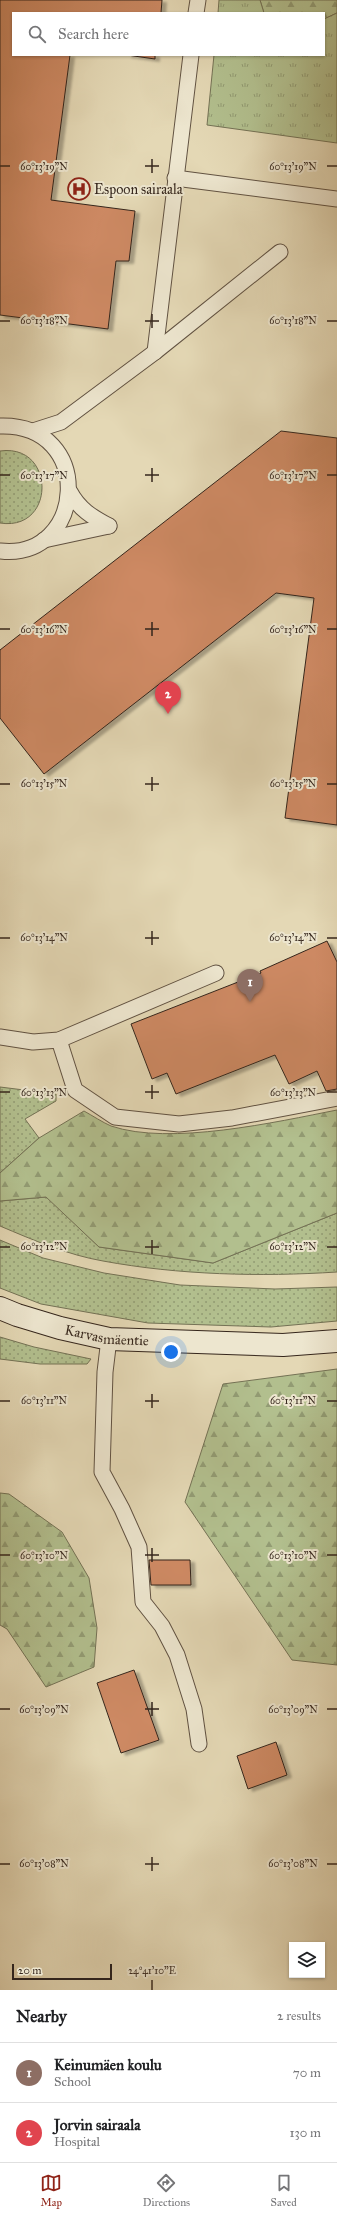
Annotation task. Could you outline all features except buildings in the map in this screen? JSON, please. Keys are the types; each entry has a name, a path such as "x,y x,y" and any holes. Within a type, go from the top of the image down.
{"main road":[{"name":"Karvasmäentie","path":"0,1308 17,1315 60,1328 109,1339 283,1345 337,1341"}],"lane":[{"path":"196,12 198,0"},
{"path":"155,352 191,56"},
{"path":"175,178 337,199"},
{"path":"33,431 61,422 155,352 280,252"},
{"path":"0,426 15,426 33,431 49,441 61,456 68,473 70,492 66,510 60,521 43,540"},
{"path":"0,551 8,552 27,548 43,540 109,526 87,514 76,503 70,492"},
{"path":"0,1037 33,1042 59,1040 216,973"},
{"path":"59,1040 75,1090 115,1117 179,1124 232,1118 337,1098"},
{"path":"109,1339 105,1372 102,1472 122,1509 138,1546 143,1602 162,1626 177,1655 194,1709 199,1744"}],"green space":[{"path":"219,0 260,0 264,12 218,12"},
{"path":"260,0 337,0 337,13 325,19 325,12 264,12"},
{"path":"337,13 337,143 207,125 214,56 325,56 325,19"},
{"path":"0,451 18,452 32,460 39,473 42,487 39,502 32,514 18,522 0,523"},
{"path":"0,1087 56,1094 56,1101 25,1119 39,1138 0,1173"},
{"path":"337,1110 337,1213 213,1263 99,1247 46,1197 0,1201 0,1173 39,1138 84,1111 111,1126 135,1132 163,1134 192,1133 254,1126"},
{"path":"47,1197 99,1247 213,1263 337,1213 337,1272 308,1274 220,1274 132,1266 77,1255 38,1242 0,1226 0,1201"},
{"path":"0,1240 43,1258 104,1273 180,1285 275,1289 337,1287 337,1321 271,1327 148,1323 41,1304 0,1288"},
{"path":"0,1337 34,1347 91,1359 87,1364 40,1364 0,1359"},
{"path":"337,1369 337,1665 292,1660 185,1502 223,1384"},
{"path":"0,1493 9,1494 62,1532 89,1578 97,1628 94,1667 46,1687 7,1629 0,1625"}],"place":[{"name":"Espoon sairaala","path":"79,189"},
{"name":"Jorvin sairaala","path":"168,714"},
{"name":"Keinumäen koulu","path":"250,1002"}]}
